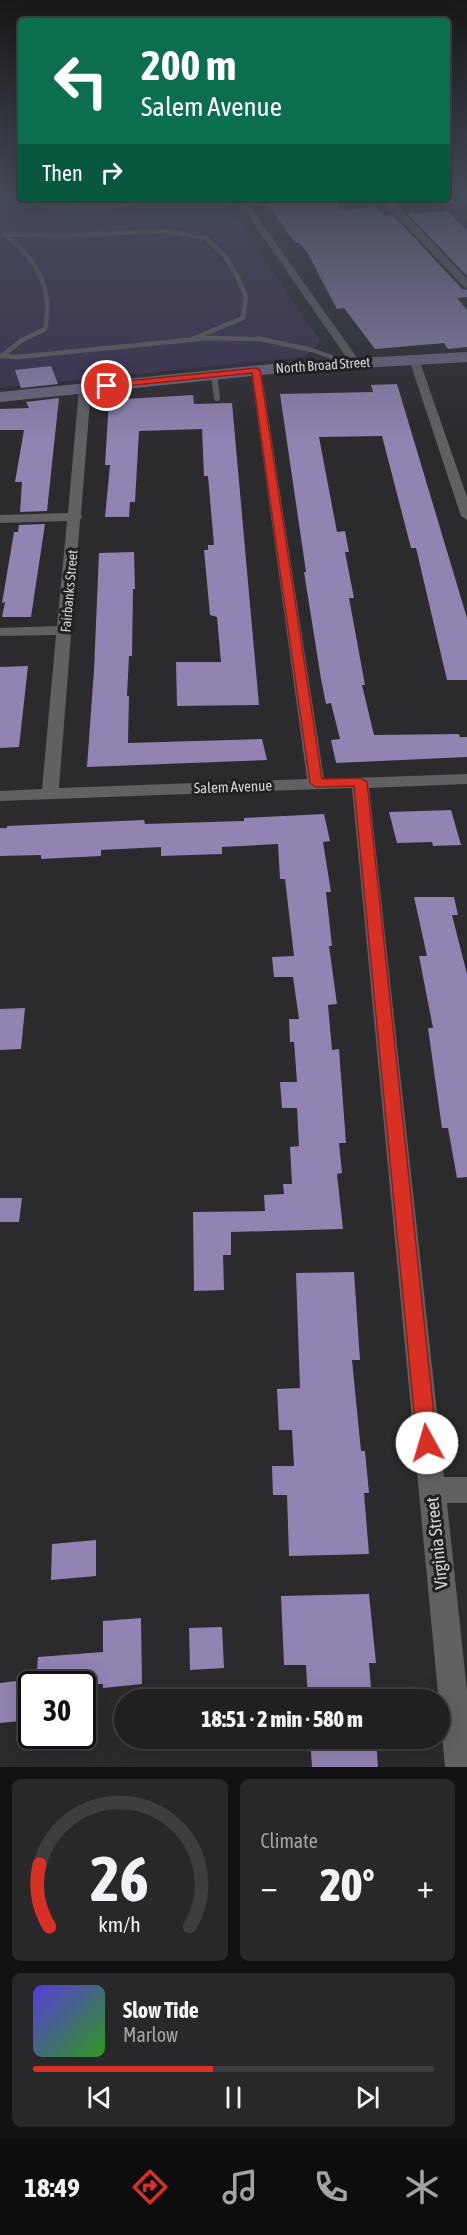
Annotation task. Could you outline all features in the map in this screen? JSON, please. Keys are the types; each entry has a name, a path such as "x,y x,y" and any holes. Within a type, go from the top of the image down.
{"main road":[{"name":"North Broad Street","path":"0,397 256,370 467,357"}],"street":[{"path":"293,276 351,363"},
{"path":"414,359 467,516"},
{"path":"256,370 316,783"},
{"name":"Fairbanks Street","path":"50,794 86,388"},
{"path":"0,519 76,517"},
{"path":"0,632 66,630"},
{"name":"Salem Avenue","path":"0,796 467,779"},
{"name":"Virginia Street","path":"360,782 460,1767"},
{"path":"432,1490 467,1490"}],"lane":[{"path":"1,356 22,340 45,329 49,318 46,287 41,276"},
{"path":"192,339 243,318 246,297 235,276"},
{"path":"1,356 17,357 192,339 261,339 312,350 351,363"},
{"path":"214,375 217,398"}],"shaded area":[{"path":"0,276 276,276 320,341 303,357 0,388"}],"building":[{"path":"320,276 450,276 462,289 467,290 467,297 457,298 467,310 467,347 448,349 444,343 375,349 344,308 337,309"},
{"path":"51,366 58,384 21,388 15,370"},
{"path":"397,384 467,618 467,680 447,680 416,548 411,548 382,436 319,437 337,532 345,531 349,552 345,552 354,598 349,598 365,685 362,685 374,735 459,734 460,737 467,737 467,757 336,763 331,740 340,739 331,703 326,704 321,679 280,394 373,392 371,385"},
{"path":"193,395 194,404 232,403 259,705 177,706 176,662 221,662 217,617 210,615 204,550 208,550 208,545 214,545 208,476 204,476 202,429 139,431 135,502 130,502 129,517 105,517 110,465 105,465 109,400"},
{"path":"59,398 47,511 20,512 22,482 15,482 24,430 0,430 0,409 29,408 26,402"},
{"path":"45,524 31,617 2,617 5,602 2,603 14,532 18,532 19,525"},
{"path":"134,552 132,656 129,656 127,696 129,696 128,743 262,739 267,760 87,767 99,553"},
{"path":"28,666 19,747 0,748 0,667"},
{"path":"451,810 461,845 433,846 432,842 397,843 389,812"},
{"path":"324,814 330,841 323,842 331,892 326,892 332,946 329,946 337,1004 328,1005 332,1050 339,1049 346,1143 339,1143 342,1173 337,1174 343,1229 231,1232 231,1255 223,1255 224,1290 194,1291 193,1212 265,1211 264,1195 284,1194 283,1184 292,1184 290,1147 299,1146 297,1108 282,1108 280,1082 297,1082 294,1042 290,1042 289,1019 299,1019 293,977 274,977 272,957 294,956 285,879 280,879 278,844 222,847 222,854 161,856 161,847 101,850 101,856 41,859 41,855 0,856 0,828 144,820 145,824 244,821 244,818"},
{"path":"414,897 454,897 458,915 452,915 467,974 467,1177 457,1178 448,1128 442,1128 428,1028 433,1028 419,956 427,956"},
{"path":"25,1008 21,1049 0,1050 0,1009"},
{"path":"0,1198 22,1198 19,1222 0,1222"},
{"path":"354,1272 360,1360 352,1360 361,1451 365,1451 369,1493 364,1493 369,1554 289,1556 287,1495 273,1495 272,1466 294,1466 292,1430 279,1430 277,1389 300,1388 296,1273"},
{"path":"96,1540 96,1576 51,1580 52,1544"},
{"path":"369,1594 376,1663 369,1663 371,1689 307,1689 306,1665 284,1665 281,1596"},
{"path":"141,1618 142,1684 103,1688 103,1684 96,1684 96,1671 37,1671 38,1657 103,1652 103,1621"},
{"path":"222,1627 224,1668 190,1670 189,1628"},
{"path":"18,1681 18,1721 0,1723 0,1683"},
{"path":"311,1749 377,1749 378,1767 312,1767"}],"route":[{"path":"107,386 256,370 316,783 360,782 427,1443"}]}
